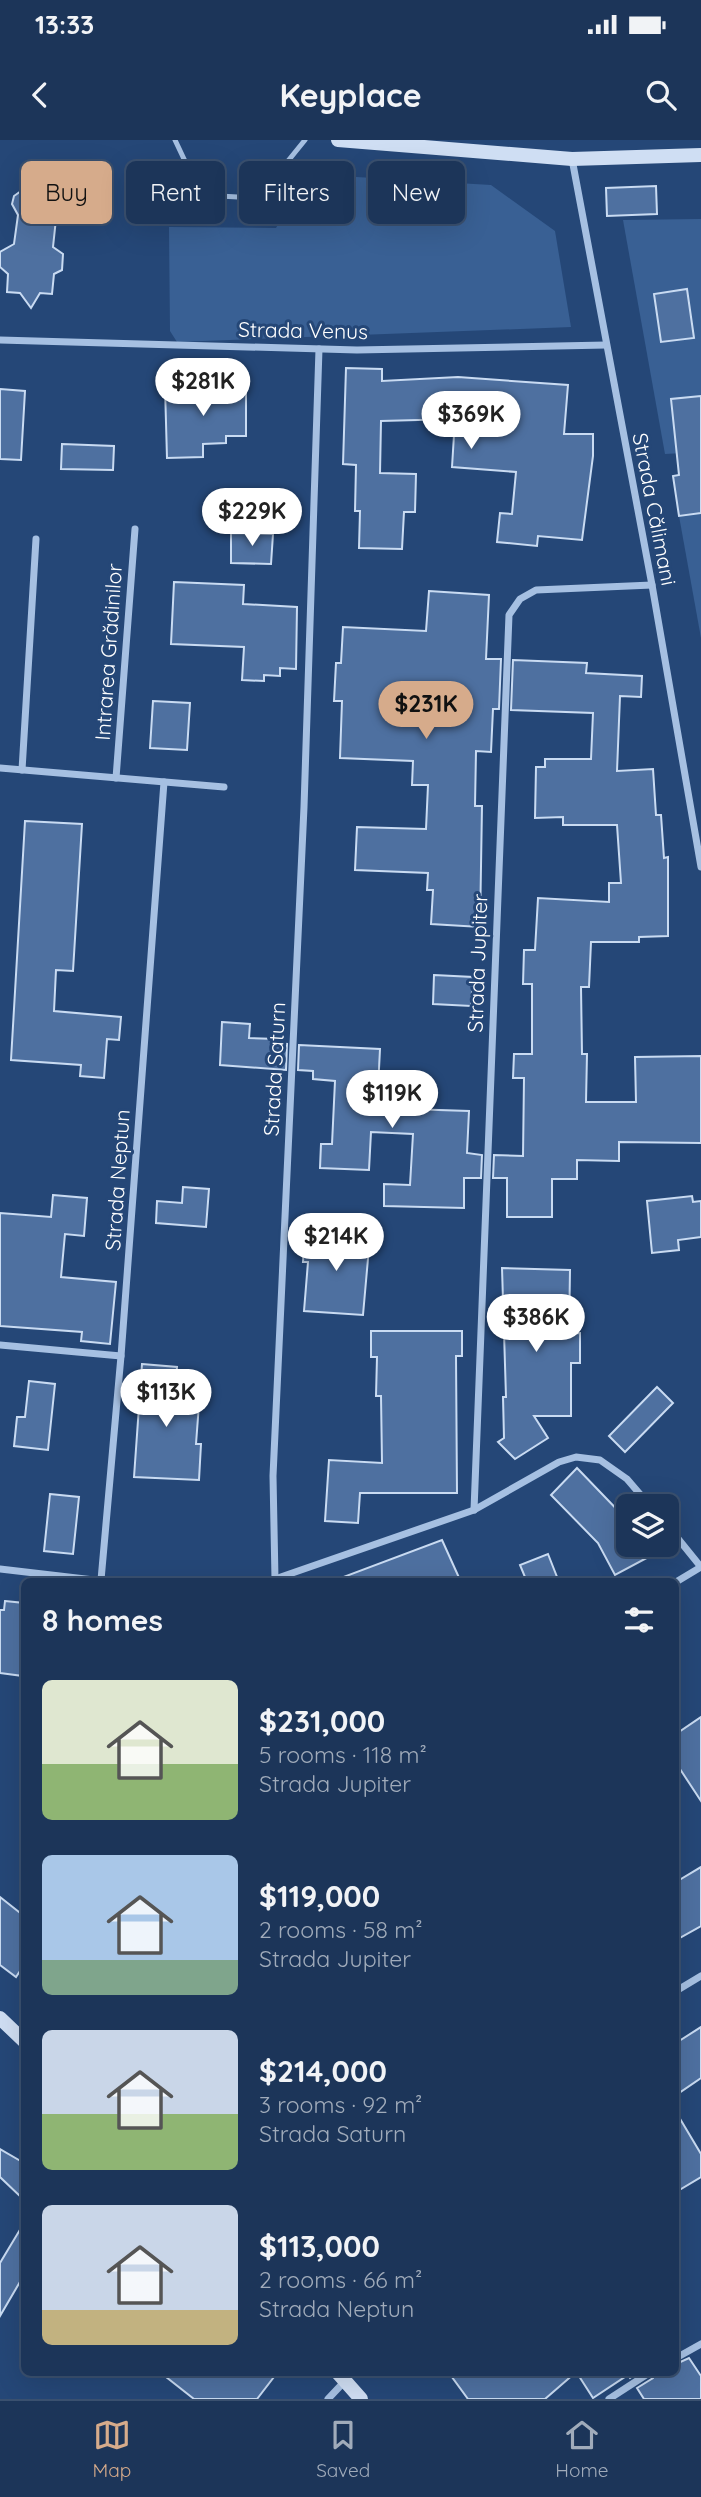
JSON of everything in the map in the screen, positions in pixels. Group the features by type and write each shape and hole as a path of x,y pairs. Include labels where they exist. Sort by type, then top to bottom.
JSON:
{"street":[{"path":"338,140 572,159 701,155"},
{"name":"Strada Călimani","path":"572,159 652,586 701,867"},
{"name":"Strada Venus","path":"0,340 319,349 606,345"},
{"name":"Strada Saturn","path":"273,1578 273,1476 304,807 319,349"},
{"name":"Intrarea Grădinilor","path":"116,778 135,528"},
{"path":"22,770 36,539"},
{"name":"Strada Jupiter","path":"474,1510 509,615 520,599 536,590 652,586"},
{"path":"0,768 224,787"},
{"name":"Strada Neptun","path":"101,1578 121,1356 164,782"},
{"path":"0,1345 121,1356"},
{"path":"474,1510 559,1462 576,1457 600,1460 627,1479 640,1494"},
{"name":"Strada Saturn","path":"281,1578 474,1510"},
{"path":"679,1540 701,1567 679,1580"},
{"path":"0,1569 83,1578"},
{"path":"679,1989 701,1976"},
{"path":"0,2018 21,2038"},
{"path":"679,2356 701,2344"},
{"path":"609,2399 644,2376"},
{"path":"328,2399 342,2377 362,2399"}],"lane":[{"path":"176,140 201,195 258,198 305,140"}],"shaded area":[{"path":"354,177 368,178 368,224 465,224 465,183 491,185 555,231 571,327 177,342 170,331 169,227 276,228 278,224 354,224"},
{"path":"701,219 701,452 665,454 623,220"},
{"path":"701,513 701,638 679,516"}],"building":[{"path":"656,186 657,214 607,216 606,188"},
{"path":"21,191 21,224 55,224 53,247 63,254 62,270 54,274 52,294 40,293 31,308 20,293 7,292 8,274 0,267 0,252 14,244 18,215 12,204 14,196"},
{"path":"687,289 694,338 661,342 654,294"},
{"path":"346,368 382,369 382,381 458,377 568,385 564,434 593,434 593,456 582,540 538,536 537,546 497,542 500,513 512,514 516,472 452,467 455,419 381,421 380,473 416,474 415,512 404,512 402,549 359,548 360,511 355,511 356,465 343,464"},
{"path":"246,386 246,436 226,436 226,443 203,444 203,457 167,458 165,387"},
{"path":"0,389 25,391 21,460 0,459"},
{"path":"701,396 701,513 679,516 673,476 679,475 671,399"},
{"path":"62,444 114,446 113,470 61,469"},
{"path":"231,533 273,534 271,564 231,563"},
{"path":"174,582 244,585 243,604 297,607 296,669 280,668 280,676 264,675 264,681 242,680 244,647 171,644"},
{"path":"429,591 489,595 486,659 501,659 499,709 493,709 491,752 476,751 475,806 482,806 480,927 431,924 433,890 427,890 428,873 355,870 357,827 426,829 428,785 412,785 413,761 340,758 342,701 334,701 336,663 341,663 343,627 426,631"},
{"path":"513,660 587,663 586,673 642,676 641,697 620,696 617,771 653,769 656,815 661,815 664,858 668,857 668,936 639,937 639,942 591,942 589,987 581,987 582,1054 587,1054 586,1102 636,1102 635,1057 701,1056 701,1143 619,1142 619,1161 577,1160 577,1179 552,1179 552,1217 507,1217 507,1178 493,1178 494,1155 523,1156 524,1078 513,1078 514,1054 532,1054 532,984 523,984 524,950 535,950 538,898 609,902 609,883 621,883 617,825 563,825 563,817 535,818 536,767 545,767 545,759 591,759 593,713 511,710"},
{"path":"153,701 190,703 187,750 150,748"},
{"path":"25,821 82,824 73,971 56,970 54,1011 121,1017 119,1040 107,1039 104,1078 80,1076 81,1065 11,1060"},
{"path":"434,975 473,977 471,1006 433,1004"},
{"path":"222,1022 250,1024 249,1038 276,1039 275,1043 287,1044 286,1070 220,1065"},
{"path":"299,1045 380,1049 377,1108 469,1111 467,1153 482,1155 481,1178 464,1178 464,1208 384,1206 384,1184 410,1185 413,1134 371,1132 369,1170 320,1168 321,1144 332,1144 335,1081 313,1079 313,1071 298,1070"},
{"path":"183,1187 209,1189 206,1227 156,1223 157,1201 182,1203"},
{"path":"53,1195 87,1198 84,1236 65,1234 61,1277 116,1282 110,1344 81,1341 82,1332 0,1326 0,1213 51,1217"},
{"path":"692,1196 693,1202 701,1201 701,1237 678,1240 679,1250 652,1253 647,1201"},
{"path":"305,1232 370,1236 363,1315 304,1311 308,1262 303,1262"},
{"path":"502,1268 570,1270 569,1334 580,1333 580,1363 571,1363 571,1416 534,1416 548,1438 515,1459 498,1442 504,1438 503,1397 506,1397"},
{"path":"371,1331 462,1331 462,1356 456,1356 457,1493 360,1493 358,1523 325,1521 329,1460 382,1463 381,1396 376,1396 377,1357 371,1357"},
{"path":"142,1364 177,1367 174,1402 199,1404 196,1444 201,1444 199,1480 134,1477"},
{"path":"29,1381 55,1384 48,1450 14,1446 17,1417 25,1417"},
{"path":"657,1387 673,1403 625,1452 609,1436"},
{"path":"577,1468 616,1509 616,1557 649,1557 615,1575 598,1543 551,1495"},
{"path":"50,1494 79,1497 73,1554 44,1551"},
{"path":"442,1540 459,1578 341,1578"},
{"path":"548,1554 557,1578 525,1578 520,1565"},
{"path":"5,1601 21,1603 21,1676 0,1673 0,1610 4,1610"},
{"path":"701,1717 701,1801 679,1768 679,1732"},
{"path":"701,1867 701,1926 679,1938 679,1880"},
{"path":"0,1897 21,1914 21,1970 16,1977 0,1965"},
{"path":"701,2027 701,2078 679,2093 679,2041"},
{"path":"679,2117 701,2154 701,2177 679,2190"},
{"path":"0,2149 21,2161 21,2197 0,2177"},
{"path":"21,2228 21,2280 0,2316 0,2263"},
{"path":"689,2358 701,2376 701,2399 644,2399 637,2388 654,2376 679,2376 679,2363"},
{"path":"165,2376 275,2376 257,2399 194,2399"},
{"path":"451,2376 572,2376 545,2399 468,2399"},
{"path":"579,2376 626,2376 593,2398"}]}
